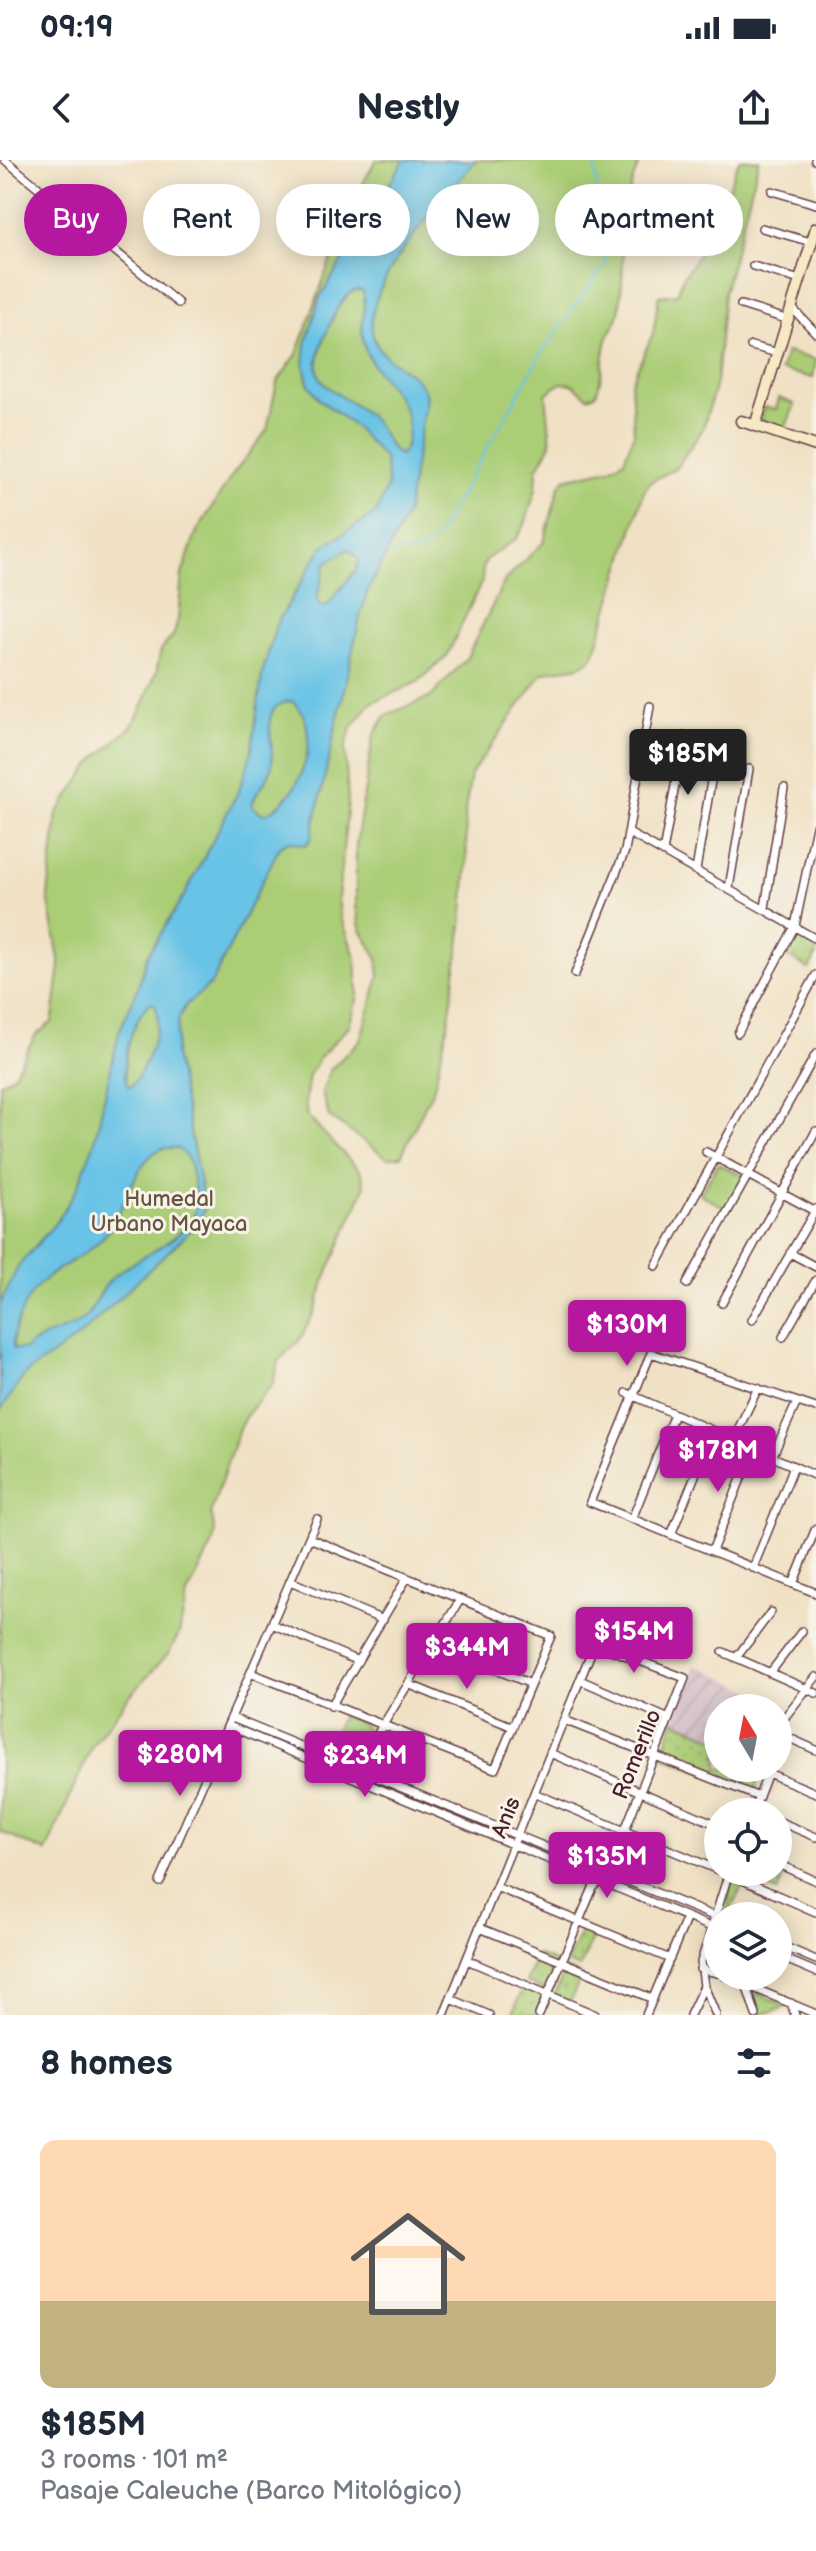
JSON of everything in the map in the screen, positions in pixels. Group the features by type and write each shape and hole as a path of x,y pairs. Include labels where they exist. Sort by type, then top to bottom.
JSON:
{"street":[{"path":"5,160 178,303"},
{"path":"772,191 816,204"},
{"path":"762,228 811,242"},
{"path":"755,426 800,280 812,258 811,242 816,228"},
{"path":"753,266 800,280"},
{"path":"741,305 789,320"},
{"path":"792,308 816,333"},
{"path":"751,346 778,353"},
{"path":"741,421 816,446"},
{"path":"575,974 625,851 650,706"},
{"path":"663,852 684,736"},
{"path":"696,870 716,752"},
{"path":"729,888 749,769"},
{"path":"765,908 784,788"},
{"path":"738,1033 795,926 816,826"},
{"path":"629,833 816,939"},
{"path":"656,1266 816,975"},
{"path":"687,1284 816,1054"},
{"path":"722,1303 816,1131"},
{"path":"706,1152 816,1211 752,1320"},
{"path":"790,1253 816,1267"},
{"path":"783,1337 816,1280"},
{"path":"816,1408 651,1353 630,1395 590,1502 816,1593"},
{"path":"733,1440 758,1388"},
{"path":"630,1395 815,1474"},
{"path":"772,1457 797,1402"},
{"path":"632,1519 674,1414"},
{"path":"671,1535 713,1431"},
{"path":"712,1551 753,1449"},
{"path":"753,1568 794,1466"},
{"path":"160,1882 317,1519"},
{"path":"793,1584 816,1528"},
{"path":"251,1673 495,1769 551,1636 309,1538"},
{"path":"331,1706 407,1578"},
{"path":"290,1581 383,1620"},
{"path":"353,1774 460,1600"},
{"path":"736,1658 771,1612"},
{"path":"272,1624 358,1661"},
{"path":"770,1673 802,1631"},
{"name":"Anis","path":"444,2015 599,1633"},
{"path":"433,1644 531,1684"},
{"name":"Romerillo","path":"539,2015 577,1923 600,1880 608,1873 685,1678 595,1644"},
{"path":"723,1652 816,1693"},
{"path":"792,1707 816,1677"},
{"path":"580,1680 669,1719"},
{"path":"408,1684 513,1727"},
{"path":"564,1720 759,1797 765,1782"},
{"path":"230,1722 704,1924"},
{"path":"792,1739 816,1750"},
{"path":"550,1753 704,1819"},
{"path":"353,1774 517,1834 704,1913"},
{"path":"792,1781 816,1793"},
{"path":"534,1793 704,1864"},
{"path":"792,1827 816,1837"},
{"path":"792,1870 816,1881"},
{"path":"757,1886 816,1912"},
{"path":"496,1887 670,1959"},
{"path":"646,2015 687,1917"},
{"path":"480,1928 653,1999"},
{"path":"792,1949 815,1958"},
{"path":"690,2015 704,1986 700,1969 704,1959"},
{"path":"467,1960 596,2015"},
{"path":"792,1962 816,1972"},
{"path":"700,1969 704,1970"},
{"path":"706,1990 716,2015"},
{"path":"748,1990 756,2015"},
{"path":"758,1990 816,2014"},
{"path":"451,1999 489,2015"},
{"path":"791,2003 795,2015"}],"shaded area":[{"path":"695,1665 757,1694 704,1694 704,1734 674,1720"}],"green space":[{"name":"Humedal Urbano Mayaca","path":"376,160 641,160 632,184 555,184 555,256 623,256 618,316 607,340 596,394 588,397 572,384 561,383 546,394 551,444 537,469 536,489 525,524 516,539 488,558 483,566 482,581 447,656 418,682 371,703 351,729 345,748 348,802 338,898 340,915 356,959 358,996 349,1026 320,1057 309,1075 305,1101 307,1116 361,1172 365,1187 325,1279 316,1309 299,1341 280,1359 272,1385 245,1417 238,1431 211,1512 215,1532 212,1546 187,1595 179,1634 169,1653 126,1700 92,1746 46,1852 0,1832 0,1083 14,1074 35,1036 52,1022 60,965 48,896 57,813 94,760 131,727 141,710 156,673 161,650 174,634 182,574 196,533 231,477 267,430 277,382 297,354 332,256 410,256 410,184 363,184"},
{"path":"739,160 759,160 743,221 743,184 730,184"},
{"path":"697,256 734,256 724,293 716,383 703,429 676,468 650,482 644,491 594,655 583,665 542,674 471,774 465,811 467,864 462,924 449,1019 434,1087 401,1156 388,1158 329,1117 322,1093 330,1070 360,1040 379,977 378,959 360,928 356,906 356,845 373,737 386,715 431,697 466,659 505,580 544,542 559,487 565,479 609,469 624,460 634,433 631,382 653,334 659,296 677,294 683,277"},
{"path":"786,352 816,360 813,378 781,370"},
{"path":"779,398 795,404 784,431 761,420 764,407 776,409"},
{"path":"797,935 816,946 816,956 809,969 785,955"},
{"path":"718,1164 746,1177 727,1209 700,1194"},
{"path":"342,1715 362,1723 366,1731 349,1758 344,1759 326,1751"},
{"path":"674,1720 704,1734 704,1772 662,1756"},
{"path":"728,1782 758,1782 754,1792"},
{"path":"731,1886 742,1886 735,1902 728,1902"},
{"path":"763,1886 780,1886 777,1892"},
{"path":"582,1929 594,1934 580,1968 567,1963"},
{"path":"537,1955 557,1963 546,1991 526,1982"},
{"path":"566,1969 581,1975 570,2003 554,1996"},
{"path":"523,1988 543,1996 535,2015 512,2015"},
{"path":"750,1990 788,2006 760,2015"}],"water":[{"path":"404,160 476,160 456,184 426,184 425,221 410,241 410,184 389,184"},
{"path":"345,256 399,256 377,297 372,320 375,341 380,350 417,380 426,397 407,513 368,590 361,613 311,839 306,845 289,841 280,846 211,984 186,1005 179,1018 175,1055 205,1209 192,1229 77,1338 26,1373 0,1411 0,1304 19,1265 58,1220 77,1188 94,1144 119,1032 137,991 147,956 186,892 239,790 251,755 262,675 276,625 322,547 376,513 388,485 384,458 355,427 319,399 308,383 304,365 306,344 320,297","holes":["357,290 363,291 362,339 369,359 405,411 407,439 405,450 400,455 374,421 330,388 318,372 322,344 331,322 341,303","349,549 359,559 356,570 325,607 319,605 317,598 326,563","292,701 302,713 307,729 308,746 304,764 288,796 263,814 252,806 270,772 270,719 273,710 280,704","152,1002 156,1008 156,1031 147,1059 129,1087 126,1056 134,1029 145,1008","164,1148 177,1148 187,1158 196,1202 194,1215 187,1225 168,1242 112,1278 89,1313 79,1322 25,1349 14,1349 13,1338 26,1302 46,1278 104,1236 119,1213 137,1174 153,1154"]}],"waterway":[{"path":"388,552 418,553 434,541 544,349 606,263 594,160"}]}
